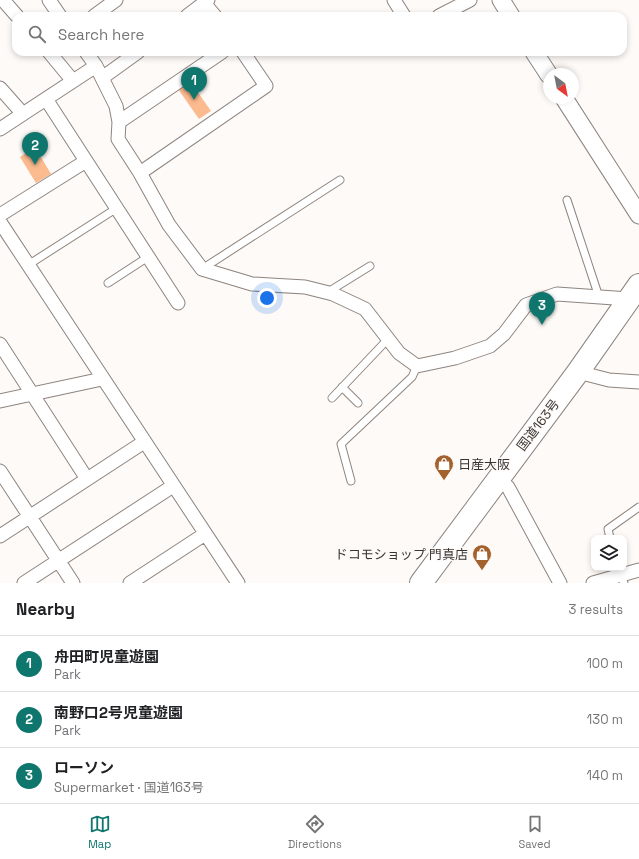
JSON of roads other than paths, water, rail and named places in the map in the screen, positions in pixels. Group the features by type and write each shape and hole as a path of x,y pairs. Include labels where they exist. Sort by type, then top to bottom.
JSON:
{"highway":[{"name":"国道163号","path":"421,583 503,483 585,374 636,297"},
{"name":"国道163号","path":"435,583 503,483"}],"street":[{"path":"3,0 14,12"},
{"path":"49,0 57,12"},
{"path":"100,12 116,0"},
{"path":"394,0 402,12"},
{"path":"501,0 508,12"},
{"path":"192,12 206,2 212,12"},
{"path":"445,12 461,2"},
{"path":"51,56 73,81"},
{"path":"89,56 96,66 116,106 119,122 118,140 140,173 169,225 202,269 252,284 305,287 328,293 365,309 399,353 417,366 455,358 490,346 504,334 526,305 557,294 599,297 636,297"},
{"path":"102,78 132,56"},
{"path":"119,122 216,56"},
{"path":"140,173 266,86 246,56"},
{"path":"537,56 544,68"},
{"path":"0,129 96,66"},
{"path":"0,88 23,114"},
{"path":"46,99 178,303"},
{"path":"568,104 639,215"},
{"path":"0,215 86,161"},
{"path":"0,222 102,379 238,583"},
{"path":"0,344 86,479"},
{"path":"585,374 609,380 639,382"},
{"path":"0,400 102,379"},
{"path":"0,536 144,442"},
{"path":"0,471 73,583"},
{"path":"503,483 559,583"},
{"path":"24,583 173,486"},
{"path":"130,583 205,534"},
{"path":"593,583 639,570"}],"lane":[{"path":"202,269 340,180"},
{"path":"567,200 599,297"},
{"path":"28,265 116,208"},
{"path":"108,283 148,257"},
{"path":"328,293 370,266"},
{"path":"332,398 388,339"},
{"path":"351,482 341,444 412,377 417,366"},
{"path":"342,387 358,403"},
{"path":"609,535 608,529 639,507"}],"place":[{"name":"舟田町児童遊園","path":"194,100"},
{"name":"南野口2号児童遊園","path":"35,165"},
{"name":"ローソン","path":"542,325"},
{"name":"日産大阪","path":"444,481"},
{"name":"ドコモショップ 門真店","path":"482,571"}]}
